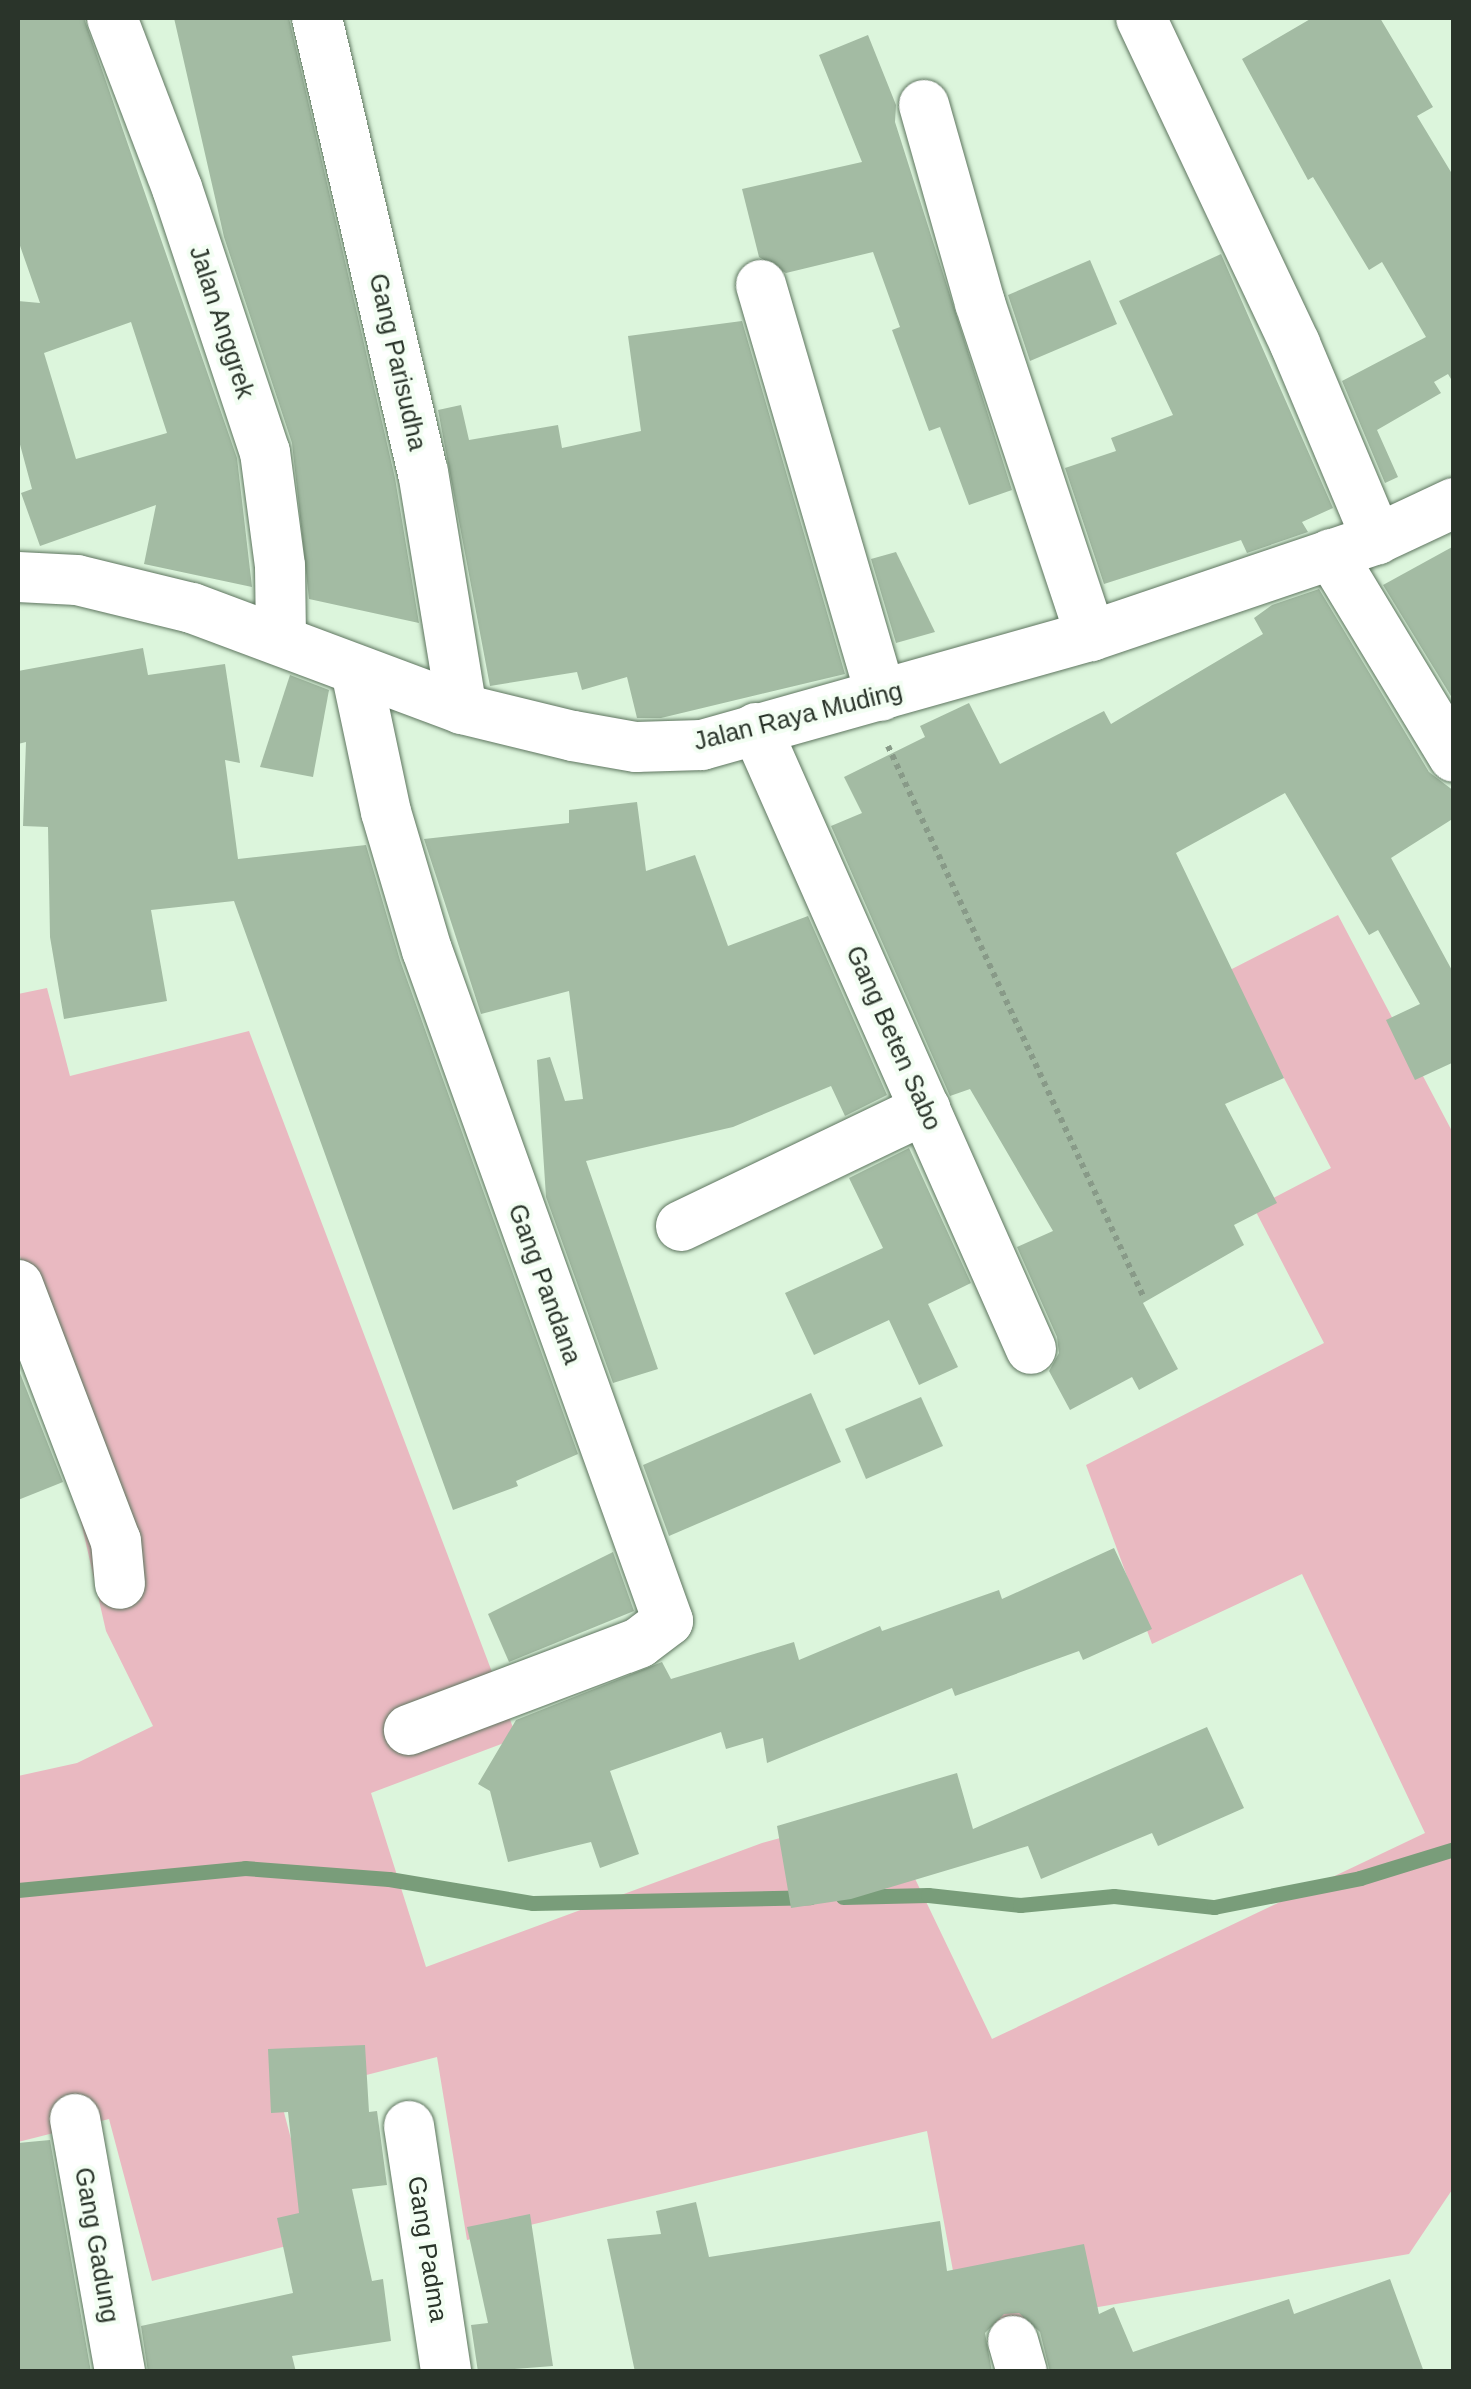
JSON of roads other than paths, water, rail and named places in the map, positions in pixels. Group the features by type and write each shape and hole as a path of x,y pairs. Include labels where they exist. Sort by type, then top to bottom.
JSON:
{"street":[{"name":"Jalan Anggrek","path":"112,18 178,188 265,452 280,566 280,638"},
{"name":"Gang Parisudha","path":"318,18 423,472 462,708"},
{"path":"1142,18 1295,344 1377,538"},
{"path":"924,105 980,303 1091,636"},
{"path":"761,285 874,697"},
{"name":"Jalan Raya Muding","path":"18,578 77,580 192,608 462,708 636,746 702,745 1091,636 1377,538 1453,505"},
{"path":"1331,554 1454,757"},
{"name":"Gang Pandana","path":"356,671 386,812 426,950 668,1621 640,1643 409,1730"},
{"name":"Gang Beten Sabo","path":"756,728 1031,1349"},
{"path":"681,1226 926,1108"},
{"path":"18,1284 116,1542 120,1584"},
{"name":"Gang Gadung","path":"75,2119 120,2372"},
{"name":"Gang Padma","path":"409,2126 446,2372"}],"waterway":[{"path":"843,1897 928,1895 1020,1905 1114,1896 1214,1907 1360,1878 1454,1849"},
{"path":"18,1890 245,1868 389,1879 533,1903 810,1897"}]}
